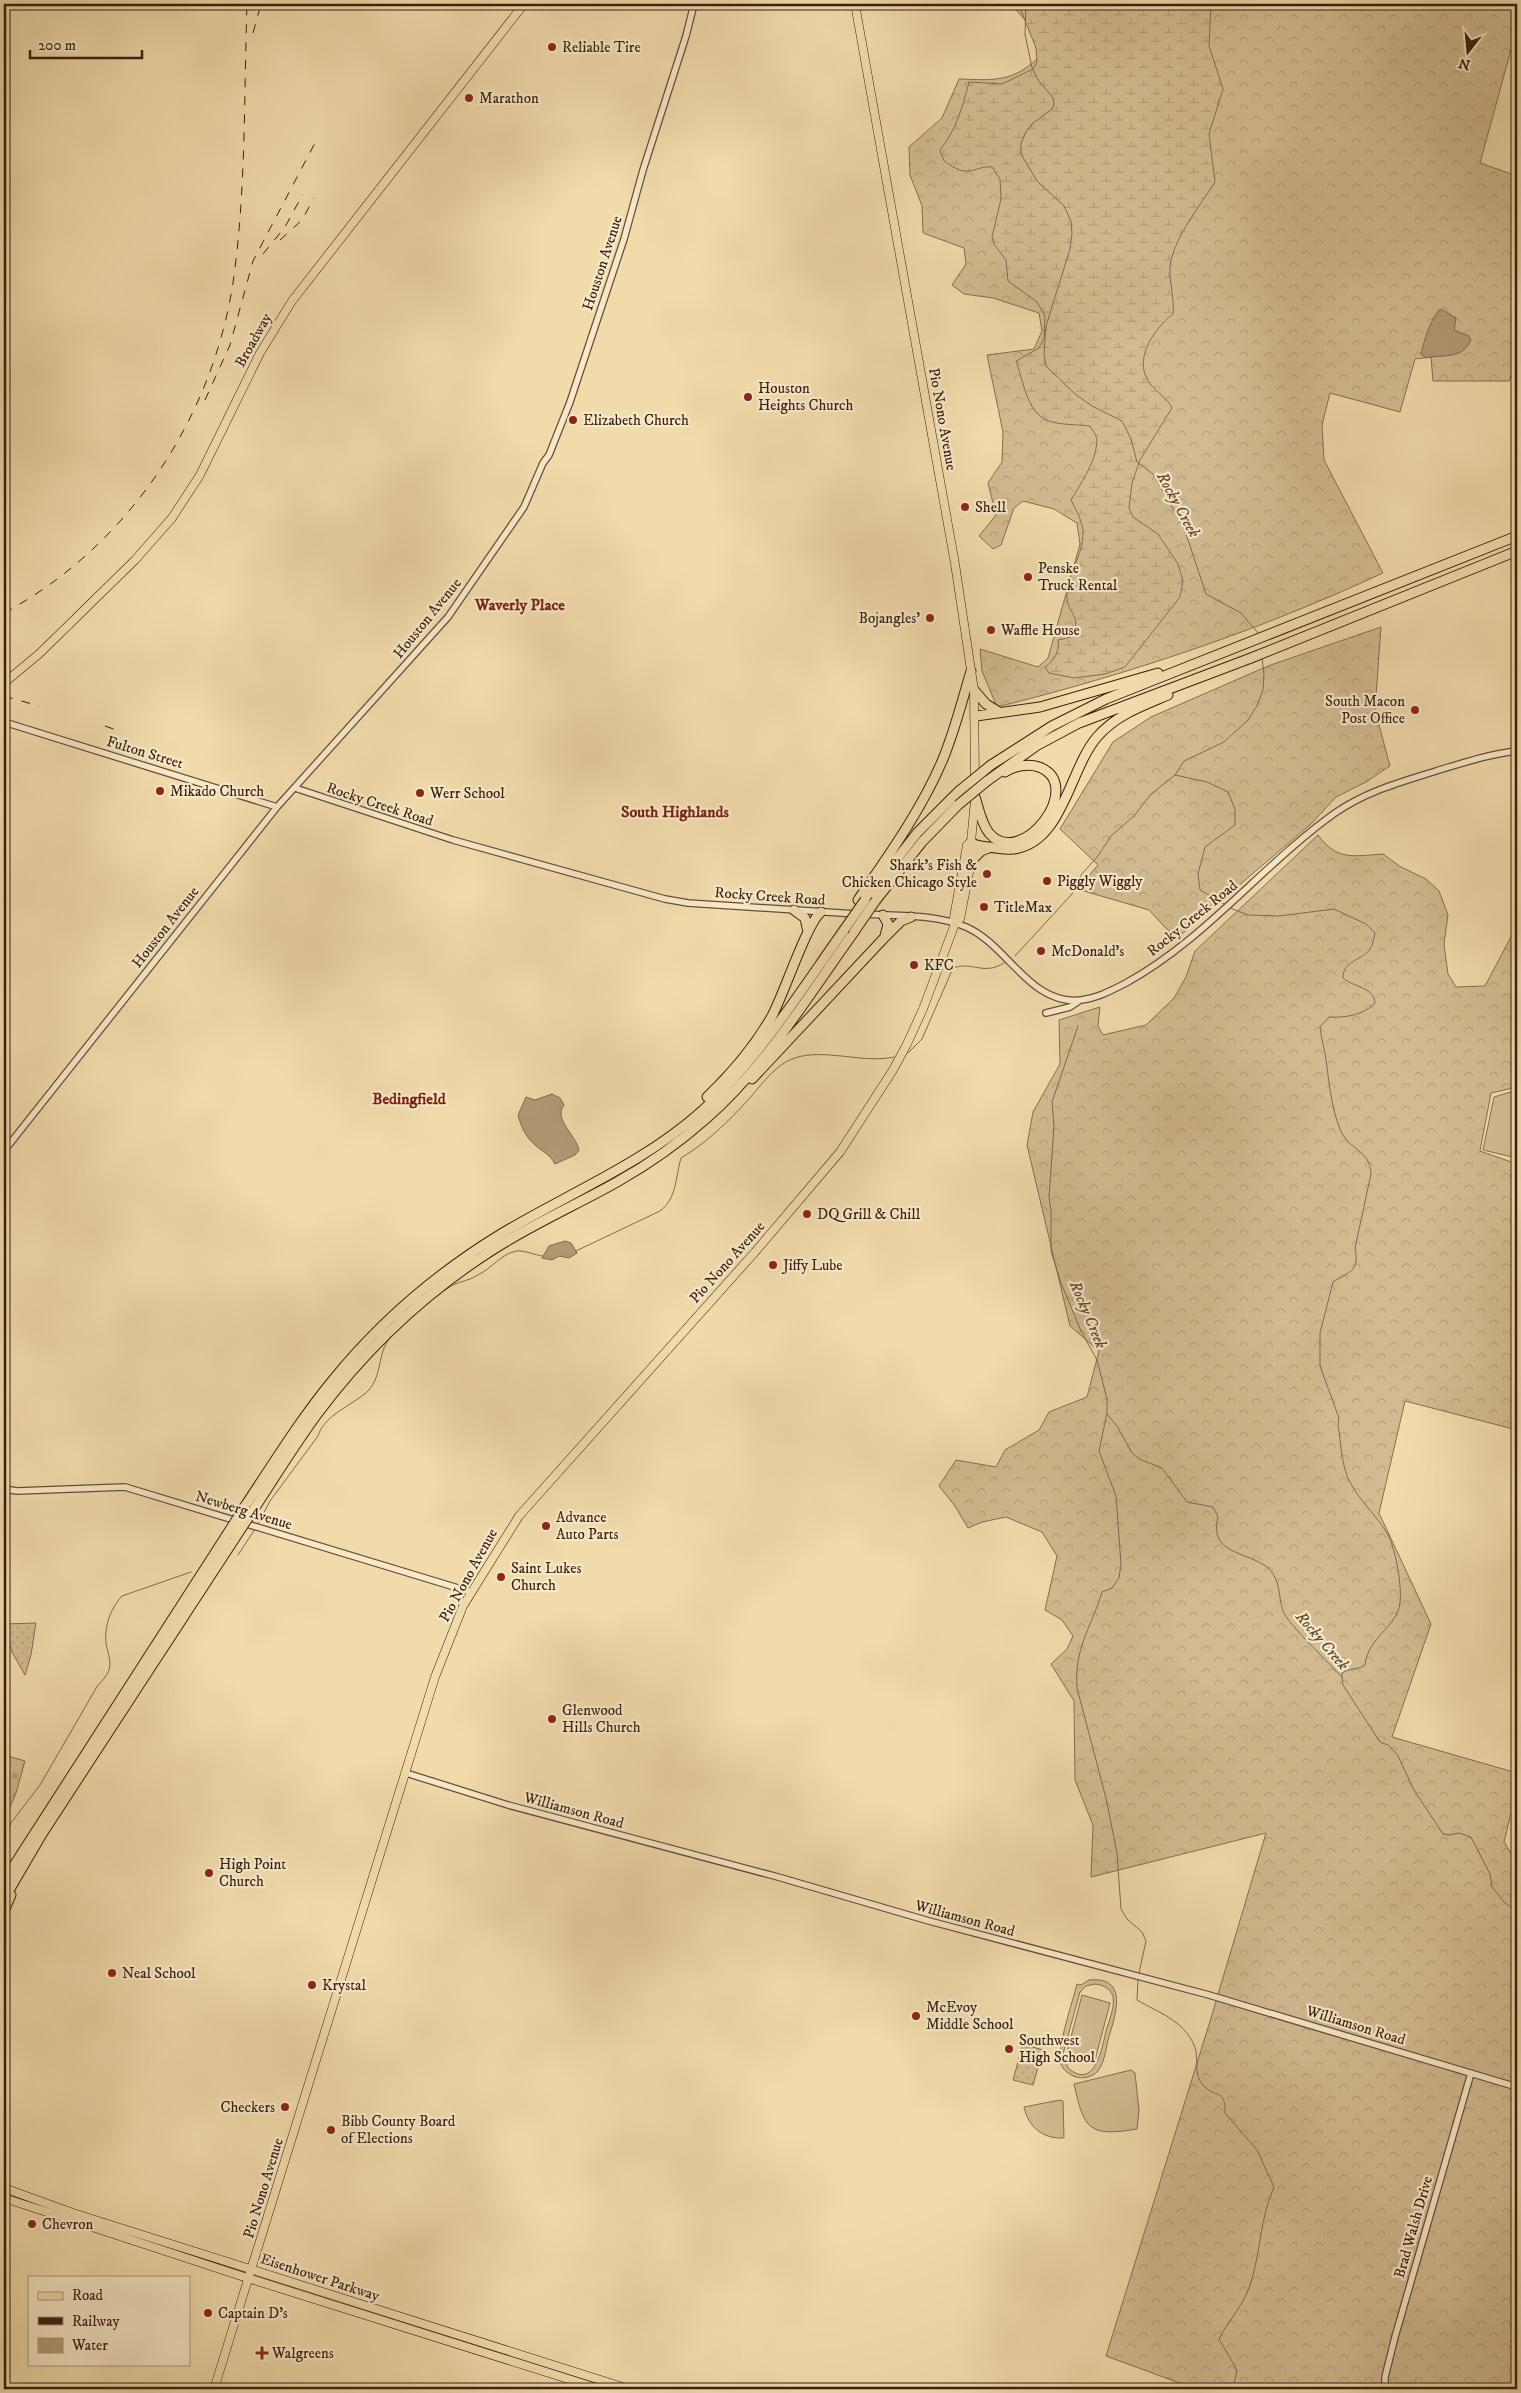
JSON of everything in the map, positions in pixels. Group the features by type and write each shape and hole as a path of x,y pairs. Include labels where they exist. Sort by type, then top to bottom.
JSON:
{"highway":[{"path":"861,900 917,833 959,791 991,765 1030,739 1077,713 1197,663 1517,536"},
{"path":"728,1098 771,1048 876,900 922,842 958,805 1019,756 1065,730 1251,658 1517,551"},
{"path":"976,716 1055,703 1197,663"},
{"path":"971,842 991,847 1018,848 1034,841 1045,832 1056,816 1089,748 1116,720 1135,709 1202,680 1217,670"},
{"path":"4,1899 28,1857 235,1538 290,1438 332,1380 368,1340 418,1294 454,1265 502,1234 624,1168 669,1137 702,1110 737,1075 774,1028 824,958 886,859 937,772 955,726 971,671"},
{"path":"974,690 990,708 1002,712"},
{"path":"975,797 984,826 992,836 1001,841 1013,841 1025,837 1046,820 1054,802 1055,790 1051,777 1042,769 1033,766 1016,767 987,780"},
{"path":"972,860 981,851 991,847"},
{"path":"794,910 805,918 808,932"},
{"path":"669,1137 726,1077 758,1038 780,999 808,932 814,920 821,912"},
{"path":"884,916 888,924 885,937"},
{"path":"4,1881 226,1536 250,1508 330,1397 378,1342 458,1273 495,1249 618,1182 660,1155 765,1066 899,922 911,917"},
{"path":"4,1911 28,1857"}],"main road":[{"name":"Broadway","path":"4,683 38,654 123,572 172,518 200,475 260,353 292,301 524,4"},
{"name":"Pio Nono Avenue","path":"215,2389 440,1660 471,1592 498,1546 531,1502 755,1252 840,1152 893,1070 907,1044 923,1009 956,922 960,919 974,847 971,842 975,797 976,716 974,690 955,564 855,4"},
{"name":"Pio Nono Avenue","path":"956,922 954,917 967,845 971,842"},
{"name":"Eisenhower Parkway","path":"4,2188 73,2213 628,2389"},
{"name":"Eisenhower Parkway","path":"4,2198 600,2389"}],"street":[{"name":"Houston Avenue","path":"4,1151 278,807 448,617 524,507 543,463 549,455 570,402 624,239 694,4"},
{"name":"Fulton Street","path":"4,722 278,807"},
{"name":"Rocky Creek Road","path":"295,788 453,840 688,903 911,917 956,922 975,931 994,944 1038,989 1052,996 1079,1001 1102,995 1143,973 1181,946 1326,820 1366,795 1392,784 1467,762 1517,751"},
{"path":"1046,1013 1070,1007 1079,1001"},
{"name":"Newberg Avenue","path":"4,1489 18,1491 125,1488 471,1592"},
{"name":"Williamson Road","path":"406,1773 508,1806 1143,1977 1517,2087"},
{"name":"Brad Walsh Drive","path":"1385,2389 1385,2377 1395,2337 1470,2073"}],"green space":[{"path":"1011,4 1517,4 1517,28 1480,163 1517,176 1517,358 1509,381 1433,381 1431,357 1415,359 1400,412 1330,393 1322,425 1324,460 1383,573 1289,614 1193,649 1096,680 997,707 982,671 980,649 1038,667 1048,658 1080,544 1077,523 1054,509 1023,501 1014,508 1001,545 993,549 979,536 996,515 988,483 1002,462 1003,432 987,355 1034,349 1042,331 1039,313 993,298 964,294 952,285 966,264 964,248 923,233 922,206 910,175 909,147 942,118 959,79 982,80 1010,76 1019,72 1038,58 1034,30"},
{"path":"1016,4 1211,4 1209,46 1223,89 1209,134 1215,182 1184,229 1174,250 1170,266 1173,314 1152,337 1144,356 1145,376 1172,408 1140,460 1132,483 1129,508 1133,517 1158,534 1178,564 1183,581 1180,597 1125,667 1105,674 1074,678 1049,673 1045,667 1056,655 1058,640 1072,637 1075,630 1076,624 1067,597 1070,579 1080,552 1083,534 1081,522 1071,500 1094,457 1097,439 1090,426 1050,422 1040,416 1031,405 1016,361 1039,348 1044,338 1045,316 1037,302 1008,281 1006,260 994,244 992,237 1001,199 1000,179 992,167 970,171 958,169 944,161 940,150 955,126 969,82 1002,84 1033,69 1037,62 1036,48 1020,8"},
{"path":"1381,627 1375,710 1390,766 1366,782 1336,797 1311,824 1176,939 1149,910 1077,889 1098,865 1060,829 1113,742 1151,717 1268,666"},
{"path":"1318,835 1332,849 1339,853 1354,856 1383,854 1401,867 1426,879 1439,891 1448,915 1444,944 1448,974 1456,987 1485,986 1514,931 1517,932 1517,1087 1491,1093 1480,1151 1517,1164 1517,1430 1405,1401 1379,1513 1431,1624 1392,1737 1517,1773 1517,1788 1504,1842 1517,1863 1517,2389 1196,2389 1106,2356 1211,2018 1266,1833 1091,1877 1093,1825 1075,1780 1074,1701 1051,1664 1067,1649 1073,1636 1062,1620 1045,1610 1057,1556 1042,1532 1006,1517 982,1522 968,1528 955,1506 939,1486 956,1460 996,1467 1005,1450 1039,1430 1049,1412 1087,1397 1099,1351 1070,1326 1027,1145 1033,1112 1060,1064 1059,1020 1100,1007 1098,1026 1103,1035 1146,1025 1174,998 1186,977 1195,951"},
{"path":"1514,1091 1517,1092 1517,1158 1483,1150 1494,1097"},
{"path":"36,1623 31,1655 25,1675 12,1652 4,1624"},
{"path":"4,1755 25,1761 16,1793 6,1817 4,1816"},
{"path":"1089,1980 1102,1980 1110,1984 1115,1991 1116,2009 1101,2065 1095,2074 1079,2078 1064,2069 1060,2062 1060,2055 1063,2035 1077,1984 1081,1985","holes":["1098,1984 1106,1987 1112,1993 1112,2009 1096,2064 1091,2071 1085,2074 1077,2074 1068,2068 1063,2054 1080,1992 1086,1986"]},
{"path":"1082,1995 1110,2003 1094,2064 1066,2056"},
{"path":"1023,2044 1043,2050 1033,2085 1013,2080"},
{"path":"1131,2070 1135,2073 1139,2110 1137,2129 1108,2132 1091,2127 1081,2112 1074,2084"},
{"path":"1063,2101 1064,2138 1056,2138 1043,2134 1033,2126 1024,2107"}],"water":[{"path":"1439,310 1443,310 1456,318 1454,330 1469,336 1471,340 1463,351 1458,353 1426,358 1421,354 1424,342 1430,325"},
{"path":"552,1094 560,1098 564,1105 561,1110 561,1116 579,1150 575,1155 555,1164 551,1158 528,1138 518,1115 526,1097 535,1100"},
{"path":"565,1241 571,1243 577,1253 569,1258 559,1256 552,1260 542,1258 549,1246"}],"waterway":[{"name":"Rocky Creek","path":"1026,4 1025,34 1032,68 1039,81 1053,98 1054,104 1052,109 1033,123 1026,132 1021,143 1021,154 1037,181 1064,206 1071,221 1072,233 1070,249 1046,326 1044,354 1046,366 1075,394 1092,406 1122,421 1131,439 1137,462 1153,474 1184,528 1206,594 1241,613 1259,634"},
{"name":"Rocky Creek","path":"1015,956 1072,894 1081,875 1098,856 1111,836 1134,816 1151,794 1175,775 1184,761 1224,742 1248,720 1257,706 1263,690 1262,658"},
{"path":"1175,775 1207,782 1228,792 1235,809 1235,825 1205,847 1198,874 1200,890 1226,905"},
{"path":"1230,908 1248,915 1279,916 1334,909 1366,924 1375,933 1370,949 1367,953 1349,964 1343,978 1367,990 1374,998 1375,1003 1354,1015 1329,1017 1320,1027 1332,1101 1340,1129 1348,1141 1367,1159 1371,1174 1355,1248 1356,1262 1352,1271 1333,1282 1320,1333 1320,1366 1339,1418 1338,1425 1343,1459 1348,1478 1356,1493 1388,1535 1394,1550 1398,1568 1400,1603 1394,1619 1371,1647 1365,1665 1345,1671 1342,1673 1342,1677"},
{"path":"908,1053 922,1039 953,968 960,966 990,968 1004,963"},
{"path":"1078,1026 1052,1102 1054,1126 1049,1197 1051,1251 1061,1283 1081,1331 1097,1360 1107,1399 1107,1413 1099,1451 1116,1496 1121,1564 1119,1578 1112,1588 1102,1592 1084,1638 1078,1661 1077,1688 1106,1798 1117,1853 1121,1909 1127,1919 1142,1932 1146,1941 1139,1973"},
{"path":"576,1251 660,1211 666,1206 675,1188 681,1158 716,1132 740,1109 768,1076 781,1065 806,1055 831,1055 870,1059 894,1057"},
{"path":"258,1524 270,1501 318,1436 326,1422 362,1396 372,1386 387,1342 408,1320 446,1289 475,1277 510,1253 519,1251 542,1256"},
{"name":"Rocky Creek","path":"1107,1414 1117,1426 1132,1453 1139,1459 1162,1468 1187,1502 1213,1507 1218,1517 1216,1529 1219,1539 1224,1545 1260,1562 1268,1568 1277,1583 1281,1605 1286,1617 1342,1677 1343,1685 1380,1742 1388,1745 1397,1754 1414,1790 1443,1834 1459,1833 1471,1837 1490,1874 1492,1887 1504,1902 1517,1911"},
{"path":"238,1555 255,1529"},
{"path":"4,1842 11,1823 40,1785 98,1685 108,1672 110,1663 106,1643 106,1630 109,1618 118,1601 122,1596 191,1572"},
{"path":"1138,1980 1137,2000 1170,2018 1184,2029 1189,2036 1196,2050 1197,2071 1200,2081 1208,2090 1222,2097 1225,2113 1257,2150 1274,2187 1266,2210 1248,2290 1219,2339 1237,2370 1233,2389"}],"railway":[{"path":"4,613 50,585 91,551 128,512 161,469 188,422 210,373 225,321 239,235 243,169 247,4"},
{"path":"253,33 261,4"},
{"path":"205,400 230,345 253,261 316,141"},
{"path":"263,254 285,227 303,194"},
{"path":"280,240 302,220 314,198"},
{"path":"4,696 39,706"},
{"path":"105,726 122,732"}],"place":[{"name":"Reliable Tire","path":"552,47"},
{"name":"Marathon","path":"469,98"},
{"name":"Houston Heights Church","path":"748,397"},
{"name":"Elizabeth Church","path":"573,420"},
{"name":"Shell","path":"965,507"},
{"name":"Penske Truck Rental","path":"1028,577"},
{"name":"Bojangles'","path":"930,618"},
{"name":"Waffle House","path":"991,630"},
{"name":"South Macon Post Office","path":"1415,710"},
{"name":"Mikado Church","path":"160,791"},
{"name":"Werr School","path":"420,793"},
{"name":"Shark's Fish & Chicken Chicago Style","path":"987,874"},
{"name":"Piggly Wiggly","path":"1047,881"},
{"name":"TitleMax","path":"984,907"},
{"name":"McDonald's","path":"1041,951"},
{"name":"KFC","path":"914,965"},
{"name":"DQ Grill & Chill","path":"807,1214"},
{"name":"Jiffy Lube","path":"773,1265"},
{"name":"Advance Auto Parts","path":"546,1526"},
{"name":"Saint Lukes Church","path":"501,1577"},
{"name":"Glenwood Hills Church","path":"552,1719"},
{"name":"High Point Church","path":"209,1873"},
{"name":"Neal School","path":"112,1973"},
{"name":"Krystal","path":"312,1985"},
{"name":"McEvoy Middle School","path":"916,2016"},
{"name":"Southwest High School","path":"1009,2049"},
{"name":"Checkers","path":"285,2107"},
{"name":"Bibb County Board of Elections","path":"331,2130"},
{"name":"Chevron","path":"32,2224"},
{"name":"Captain D's","path":"208,2313"},
{"name":"Walgreens","path":"262,2353"}],"district":[{"name":"Waverly Place","path":"520,604"},
{"name":"South Highlands","path":"675,811"},
{"name":"Bedingfield","path":"409,1098"}]}
